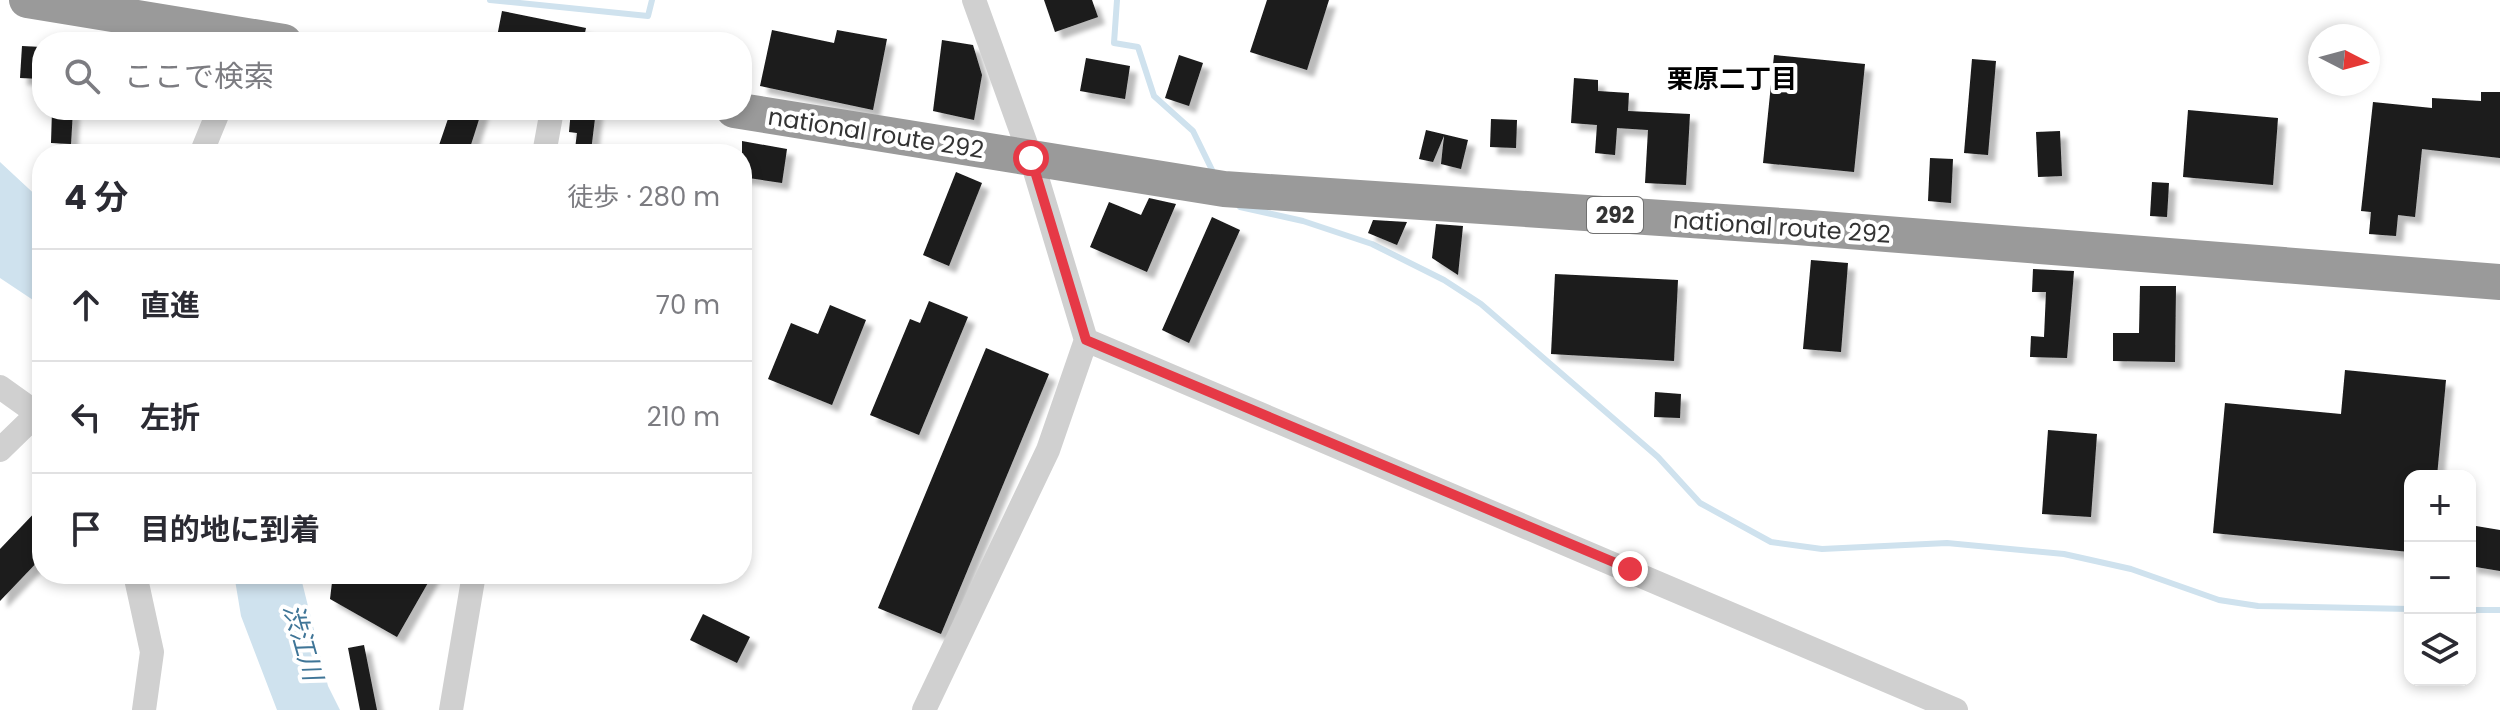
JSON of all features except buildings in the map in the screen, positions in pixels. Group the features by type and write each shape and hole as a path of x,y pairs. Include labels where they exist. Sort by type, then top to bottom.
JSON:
{"highway":[{"path":"27,0 208,32"},
{"name":"national route 292","path":"752,113 1224,189 1797,227 2500,282"}],"street":[{"path":"924,710 1048,450 1086,340 1031,158 974,0"},
{"path":"205,144 215,120"},
{"path":"546,144 550,120"},
{"path":"1086,340 1956,710"},
{"path":"0,387 32,409"},
{"path":"0,450 32,422"},
{"path":"137,584 152,652 144,710"},
{"path":"451,710 472,584"}],"water":[{"path":"0,162 32,192 32,299 0,278"},
{"name":"渋江川","path":"236,584 302,584 328,686 340,710 277,710 241,616"}],"waterway":[{"path":"490,0 648,16 652,0"},
{"path":"1117,0 1114,43 1138,47 1154,96 1193,131 1214,174"},
{"path":"1240,207 1303,221 1372,244 1444,280 1481,304 1658,457 1700,503 1771,542 1822,549 1947,543 2064,554 2131,569 2219,600 2258,606 2404,609"},
{"path":"2476,610 2500,610"}],"district":[{"name":"栗原二丁目","path":"1732,79"}],"route":[{"path":"1031,158 1086,340 1630,569"}]}
